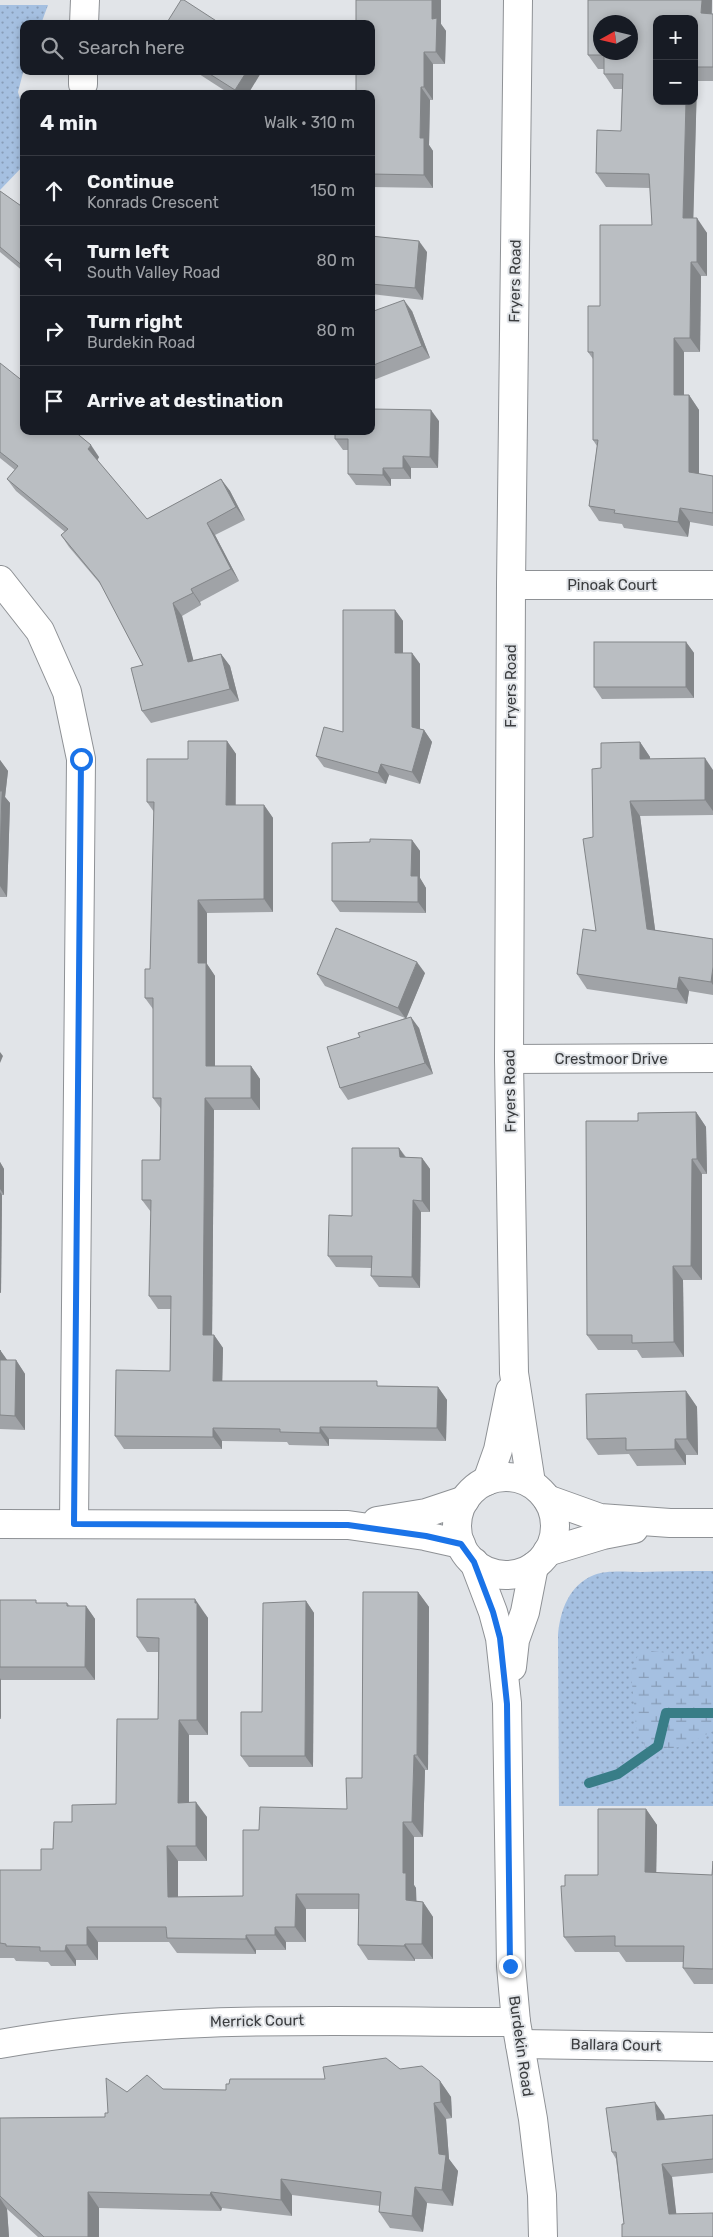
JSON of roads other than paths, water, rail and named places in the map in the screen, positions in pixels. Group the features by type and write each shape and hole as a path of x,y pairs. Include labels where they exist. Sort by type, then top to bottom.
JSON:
{"street":[{"path":"84,20 85,0"},
{"name":"Fryers Road","path":"518,0 511,585 509,1059 514,1372 539,1491"},
{"path":"0,580 40,631 67,692 81,759 74,1524"},
{"name":"Pinoak Court","path":"511,585 713,584"},
{"name":"Crestmoor Drive","path":"509,1059 713,1058"},
{"name":"Fryers Road","path":"487,1481 498,1450 514,1372"},
{"path":"467,1553 458,1529 459,1514 465,1500 474,1488 487,1481 502,1477 517,1478 539,1491 600,1518 670,1524 713,1523"},
{"path":"539,1491 553,1512 555,1526 553,1540 540,1559"},
{"path":"348,1525 426,1513 465,1500"},
{"path":"0,1524 348,1525 426,1536 467,1553 488,1571 503,1574 519,1573 540,1559 602,1535 670,1524"},
{"name":"Burdekin Road","path":"467,1553 493,1612 500,1638 507,1704 510,1966 542,2195 543,2237"},
{"name":"Burdekin Road","path":"507,1704 516,1640 540,1559"},
{"name":"Merrick Court","path":"0,2044 105,2029 204,2021 324,2019 518,2033"},
{"name":"Ballara Court","path":"518,2033 713,2047"}],"waterway":[{"path":"589,1783 618,1774 658,1746 666,1713 713,1713"}]}
